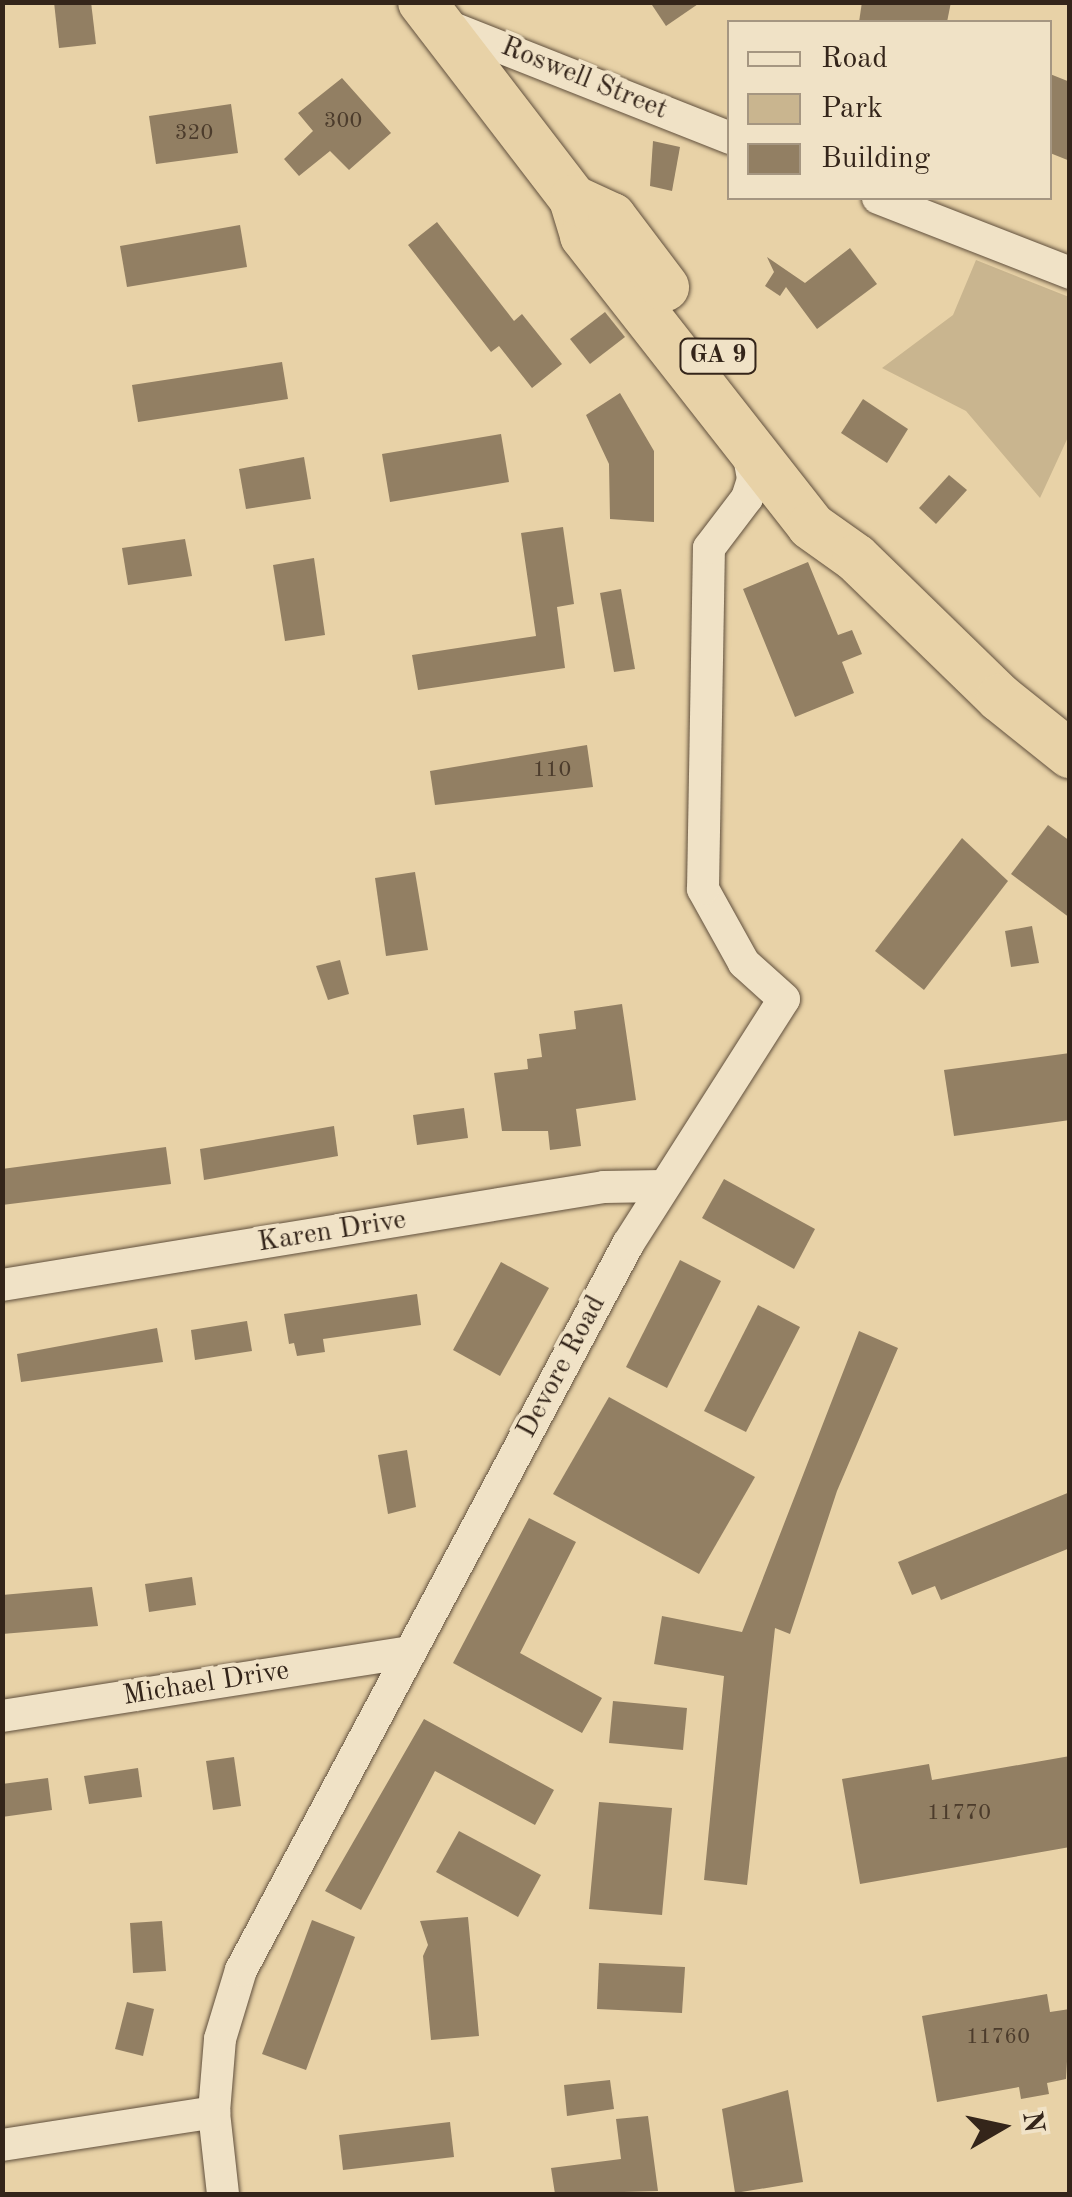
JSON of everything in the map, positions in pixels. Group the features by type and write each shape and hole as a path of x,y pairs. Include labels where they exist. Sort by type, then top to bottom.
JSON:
{"highway":[{"name":"GA 9","path":"429,12 573,199 584,236 810,526 856,558 1000,698 1070,754"},
{"name":"GA 9","path":"573,199 612,217 854,526 856,558"}],"street":[{"name":"Roswell Street","path":"429,12 727,137"},
{"path":"883,200 1070,274"},
{"path":"709,548 747,498 753,479 747,446"},
{"path":"709,548 754,514 780,512 810,526"},
{"name":"Devore Road","path":"223,2194 214,2112 220,2040 241,1970 662,1186 784,999 744,963 702,890 709,548"},
{"name":"Karen Drive","path":"2,1285 604,1187 662,1186"},
{"name":"Michael Drive","path":"2,1716 410,1652"},
{"path":"2,2146 214,2112"}],"green space":[{"path":"976,260 1069,297 1069,435 1040,498 966,411 882,368 953,315"}],"building":[{"path":"54,2 91,2 96,44 59,48"},
{"path":"650,2 701,2 666,26"},
{"path":"862,2 951,2 947,20 859,20"},
{"path":"1052,75 1070,82 1070,161 1052,154"},
{"path":"342,78 391,133 349,170 330,151 299,176 284,159 313,131 298,113"},
{"path":"231,104 238,153 156,164 149,116"},
{"path":"653,141 680,147 672,191 650,186"},
{"path":"437,222 514,321 522,314 562,364 532,388 499,346 491,352 408,245"},
{"path":"240,225 247,267 127,287 120,246"},
{"path":"850,248 877,284 817,329 786,287 780,296 765,286 774,272 767,257 805,283"},
{"path":"605,312 625,337 590,364 570,339"},
{"path":"282,362 288,399 138,422 132,385"},
{"path":"620,393 654,451 654,522 610,519 609,464 586,415"},
{"path":"863,399 908,429 887,463 841,433"},
{"path":"501,434 509,482 390,502 382,454"},
{"path":"304,457 311,499 246,509 239,469"},
{"path":"949,475 967,490 936,524 919,508"},
{"path":"563,527 574,604 557,607 565,668 418,690 412,655 536,636 521,533"},
{"path":"185,539 192,576 128,585 122,548"},
{"path":"314,558 325,635 285,641 273,565"},
{"path":"808,562 838,635 852,630 862,654 842,662 854,693 795,717 743,589"},
{"path":"621,589 635,669 614,672 600,593"},
{"path":"587,745 593,787 435,805 430,771"},
{"path":"1048,825 1070,841 1070,918 1011,874"},
{"path":"962,838 1008,881 924,990 875,951"},
{"path":"415,872 428,950 386,956 375,878"},
{"path":"1032,926 1039,963 1011,967 1005,931"},
{"path":"340,960 349,994 328,1000 316,966"},
{"path":"622,1004 636,1100 576,1109 581,1146 550,1150 548,1131 502,1131 494,1073 528,1069 527,1059 542,1057 539,1034 576,1029 574,1011"},
{"path":"1070,1053 1070,1120 954,1136 944,1070"},
{"path":"464,1108 468,1138 417,1145 413,1115"},
{"path":"334,1126 338,1156 204,1180 200,1149"},
{"path":"166,1147 171,1184 2,1205 2,1169"},
{"path":"724,1179 815,1229 794,1269 702,1218"},
{"path":"680,1260 721,1281 667,1388 626,1367"},
{"path":"501,1262 549,1288 500,1376 453,1350"},
{"path":"417,1294 421,1325 323,1339 325,1352 297,1356 294,1343 289,1344 284,1314"},
{"path":"758,1305 800,1327 746,1432 704,1411"},
{"path":"247,1321 252,1351 195,1360 191,1330"},
{"path":"157,1328 163,1362 21,1382 17,1354"},
{"path":"859,1331 898,1348 837,1491 790,1634 775,1628 747,1885 704,1880 724,1676 654,1664 662,1616 742,1632"},
{"path":"609,1397 755,1477 699,1574 553,1494"},
{"path":"407,1450 416,1507 388,1514 378,1455"},
{"path":"1070,1492 1070,1548 941,1600 935,1586 912,1595 898,1562"},
{"path":"529,1518 576,1542 520,1653 602,1698 582,1733 453,1663"},
{"path":"192,1577 196,1605 149,1612 145,1584"},
{"path":"92,1587 98,1626 2,1634 2,1595"},
{"path":"613,1701 687,1708 683,1750 609,1743"},
{"path":"424,1719 554,1790 535,1825 435,1771 361,1910 325,1891"},
{"path":"1070,1756 1070,1847 860,1884 842,1779 929,1764 932,1780"},
{"path":"234,1757 241,1806 213,1810 206,1761"},
{"path":"138,1768 142,1797 89,1804 84,1776"},
{"path":"48,1778 52,1810 2,1817 2,1784"},
{"path":"599,1802 672,1808 662,1915 589,1909"},
{"path":"459,1831 541,1875 518,1917 436,1872"},
{"path":"468,1917 479,2036 431,2040 423,1956 428,1945 420,1921"},
{"path":"312,1920 355,1937 306,2070 262,2054"},
{"path":"162,1921 166,1971 133,1973 130,1923"},
{"path":"599,1963 685,1967 682,2013 597,2009"},
{"path":"1047,1994 1050,2012 1070,2009 1066,2079 1047,2083 1049,2094 1021,2099 1019,2087 937,2102 922,2016"},
{"path":"127,2002 154,2009 143,2056 115,2049"},
{"path":"610,2080 614,2109 567,2116 564,2085"},
{"path":"788,2090 803,2182 735,2193 722,2109"},
{"path":"648,2116 658,2191 555,2194 551,2168 621,2159 616,2119"},
{"path":"450,2122 454,2157 343,2170 339,2135"}]}
